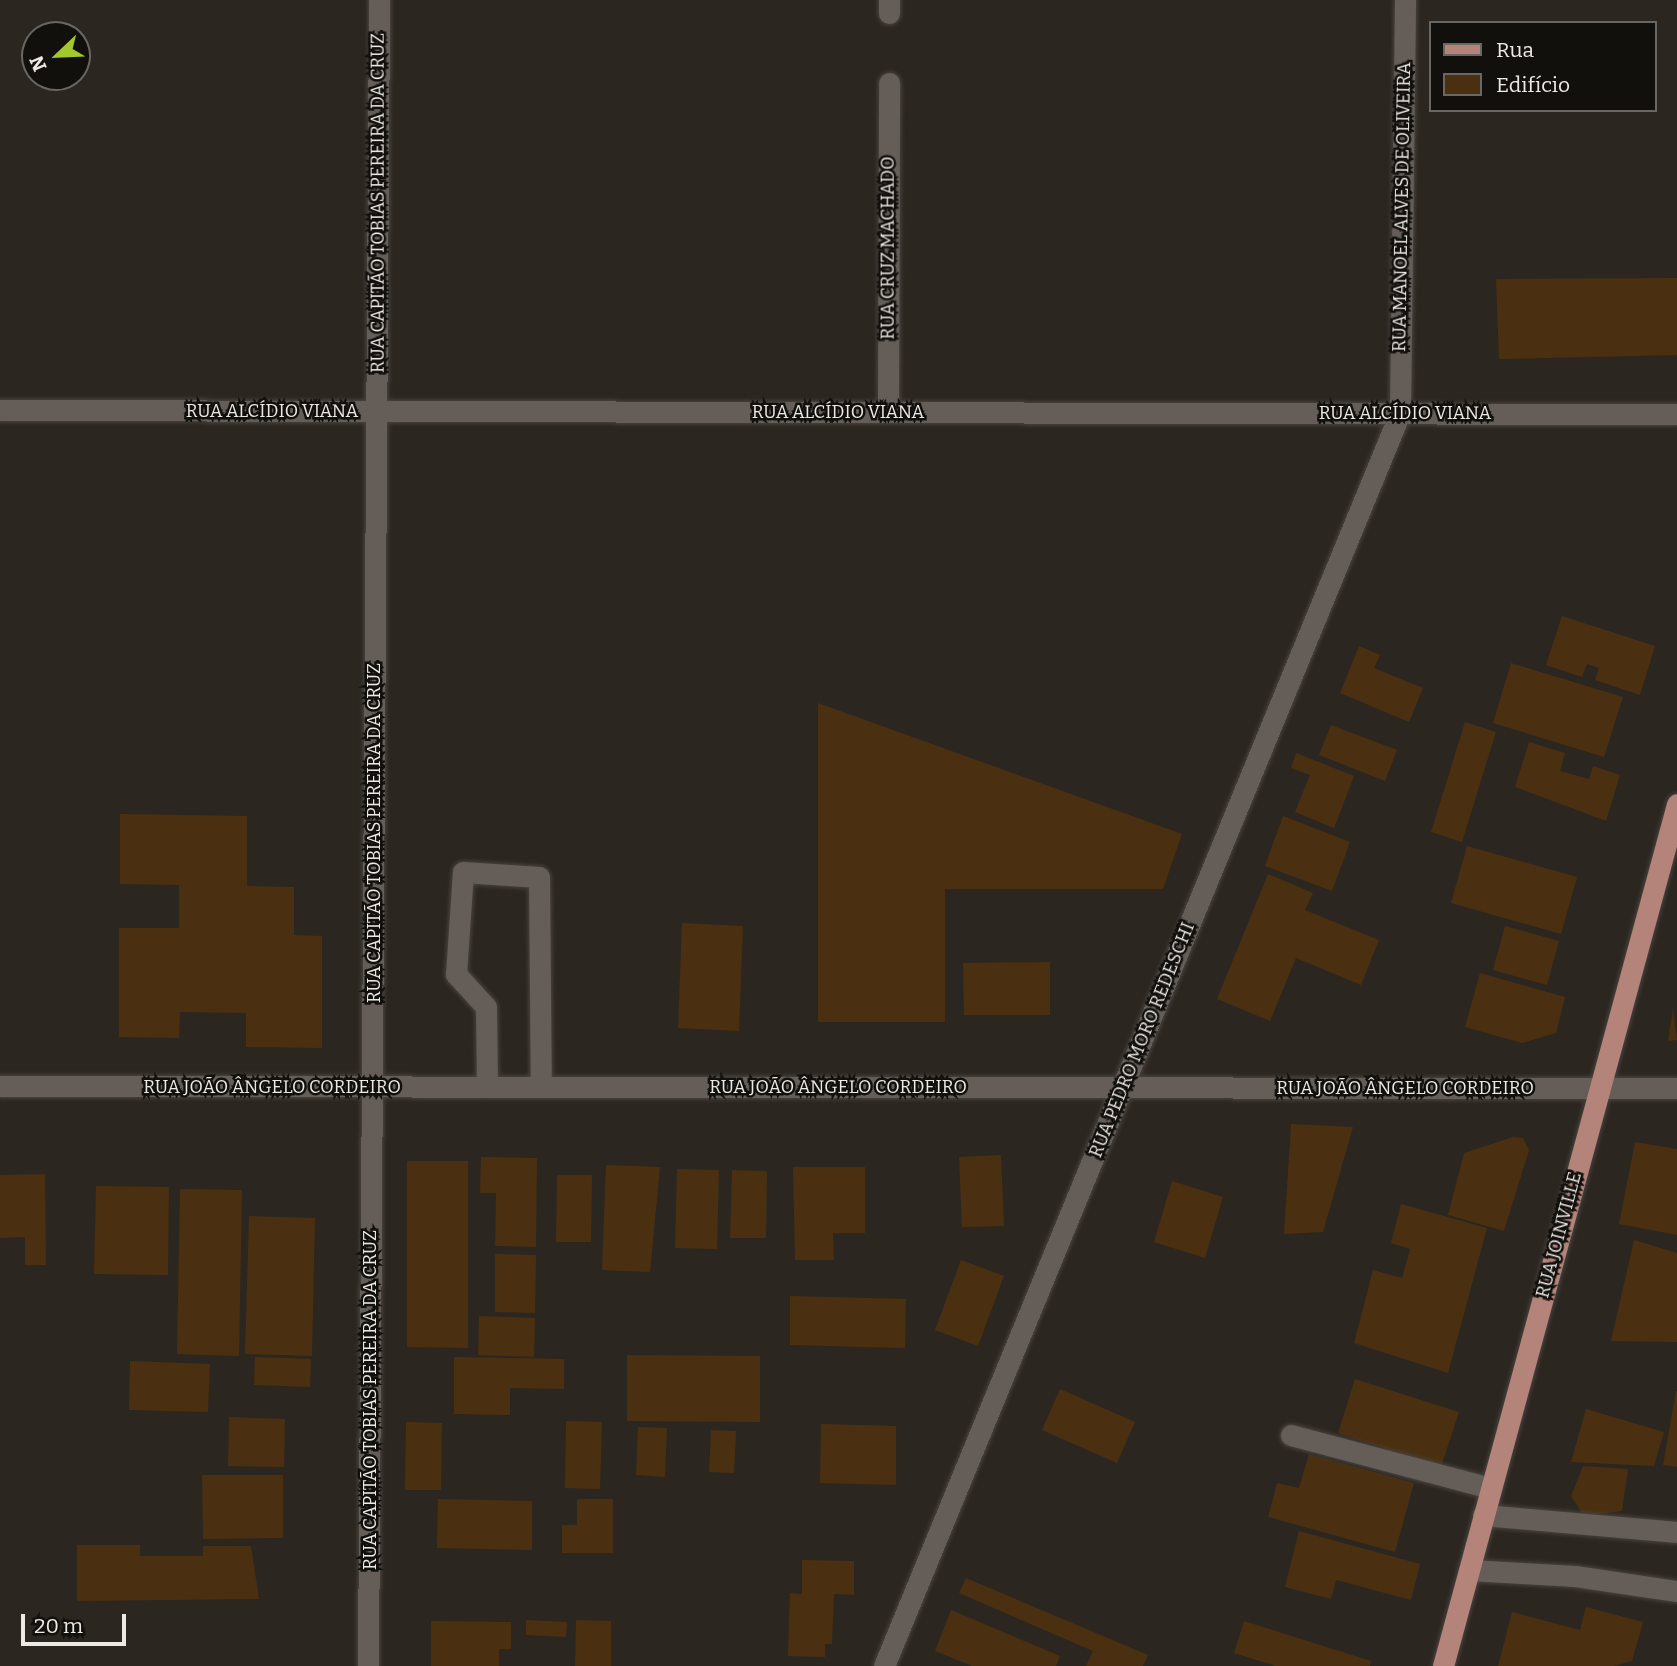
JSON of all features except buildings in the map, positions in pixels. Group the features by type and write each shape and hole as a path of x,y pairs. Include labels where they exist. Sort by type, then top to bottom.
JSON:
{"main road":[{"name":"RUA JOINVILLE","path":"1443,1666 1677,804"}],"street":[{"name":"RUA CAPITÃO TOBIAS PEREIRA DA CRUZ","path":"368,1666 379,0"},
{"name":"RUA MANOEL ALVES DE OLIVEIRA","path":"1400,413 1405,0"},
{"name":"RUA CRUZ MACHADO","path":"888,412 889,83"},
{"name":"RUA ALCÍDIO VIANA","path":"0,411 1677,414"},
{"name":"RUA PEDRO MORO REDESCHI","path":"884,1666 1400,413"},
{"path":"487,1087 486,1007 456,974 463,872 539,877 541,1087"},
{"name":"RUA JOÃO ÂNGELO CORDEIRO","path":"0,1086 1677,1088"},
{"path":"1291,1435 1490,1488"},
{"path":"1483,1515 1677,1532"},
{"path":"1468,1570 1575,1576 1677,1591"}]}
